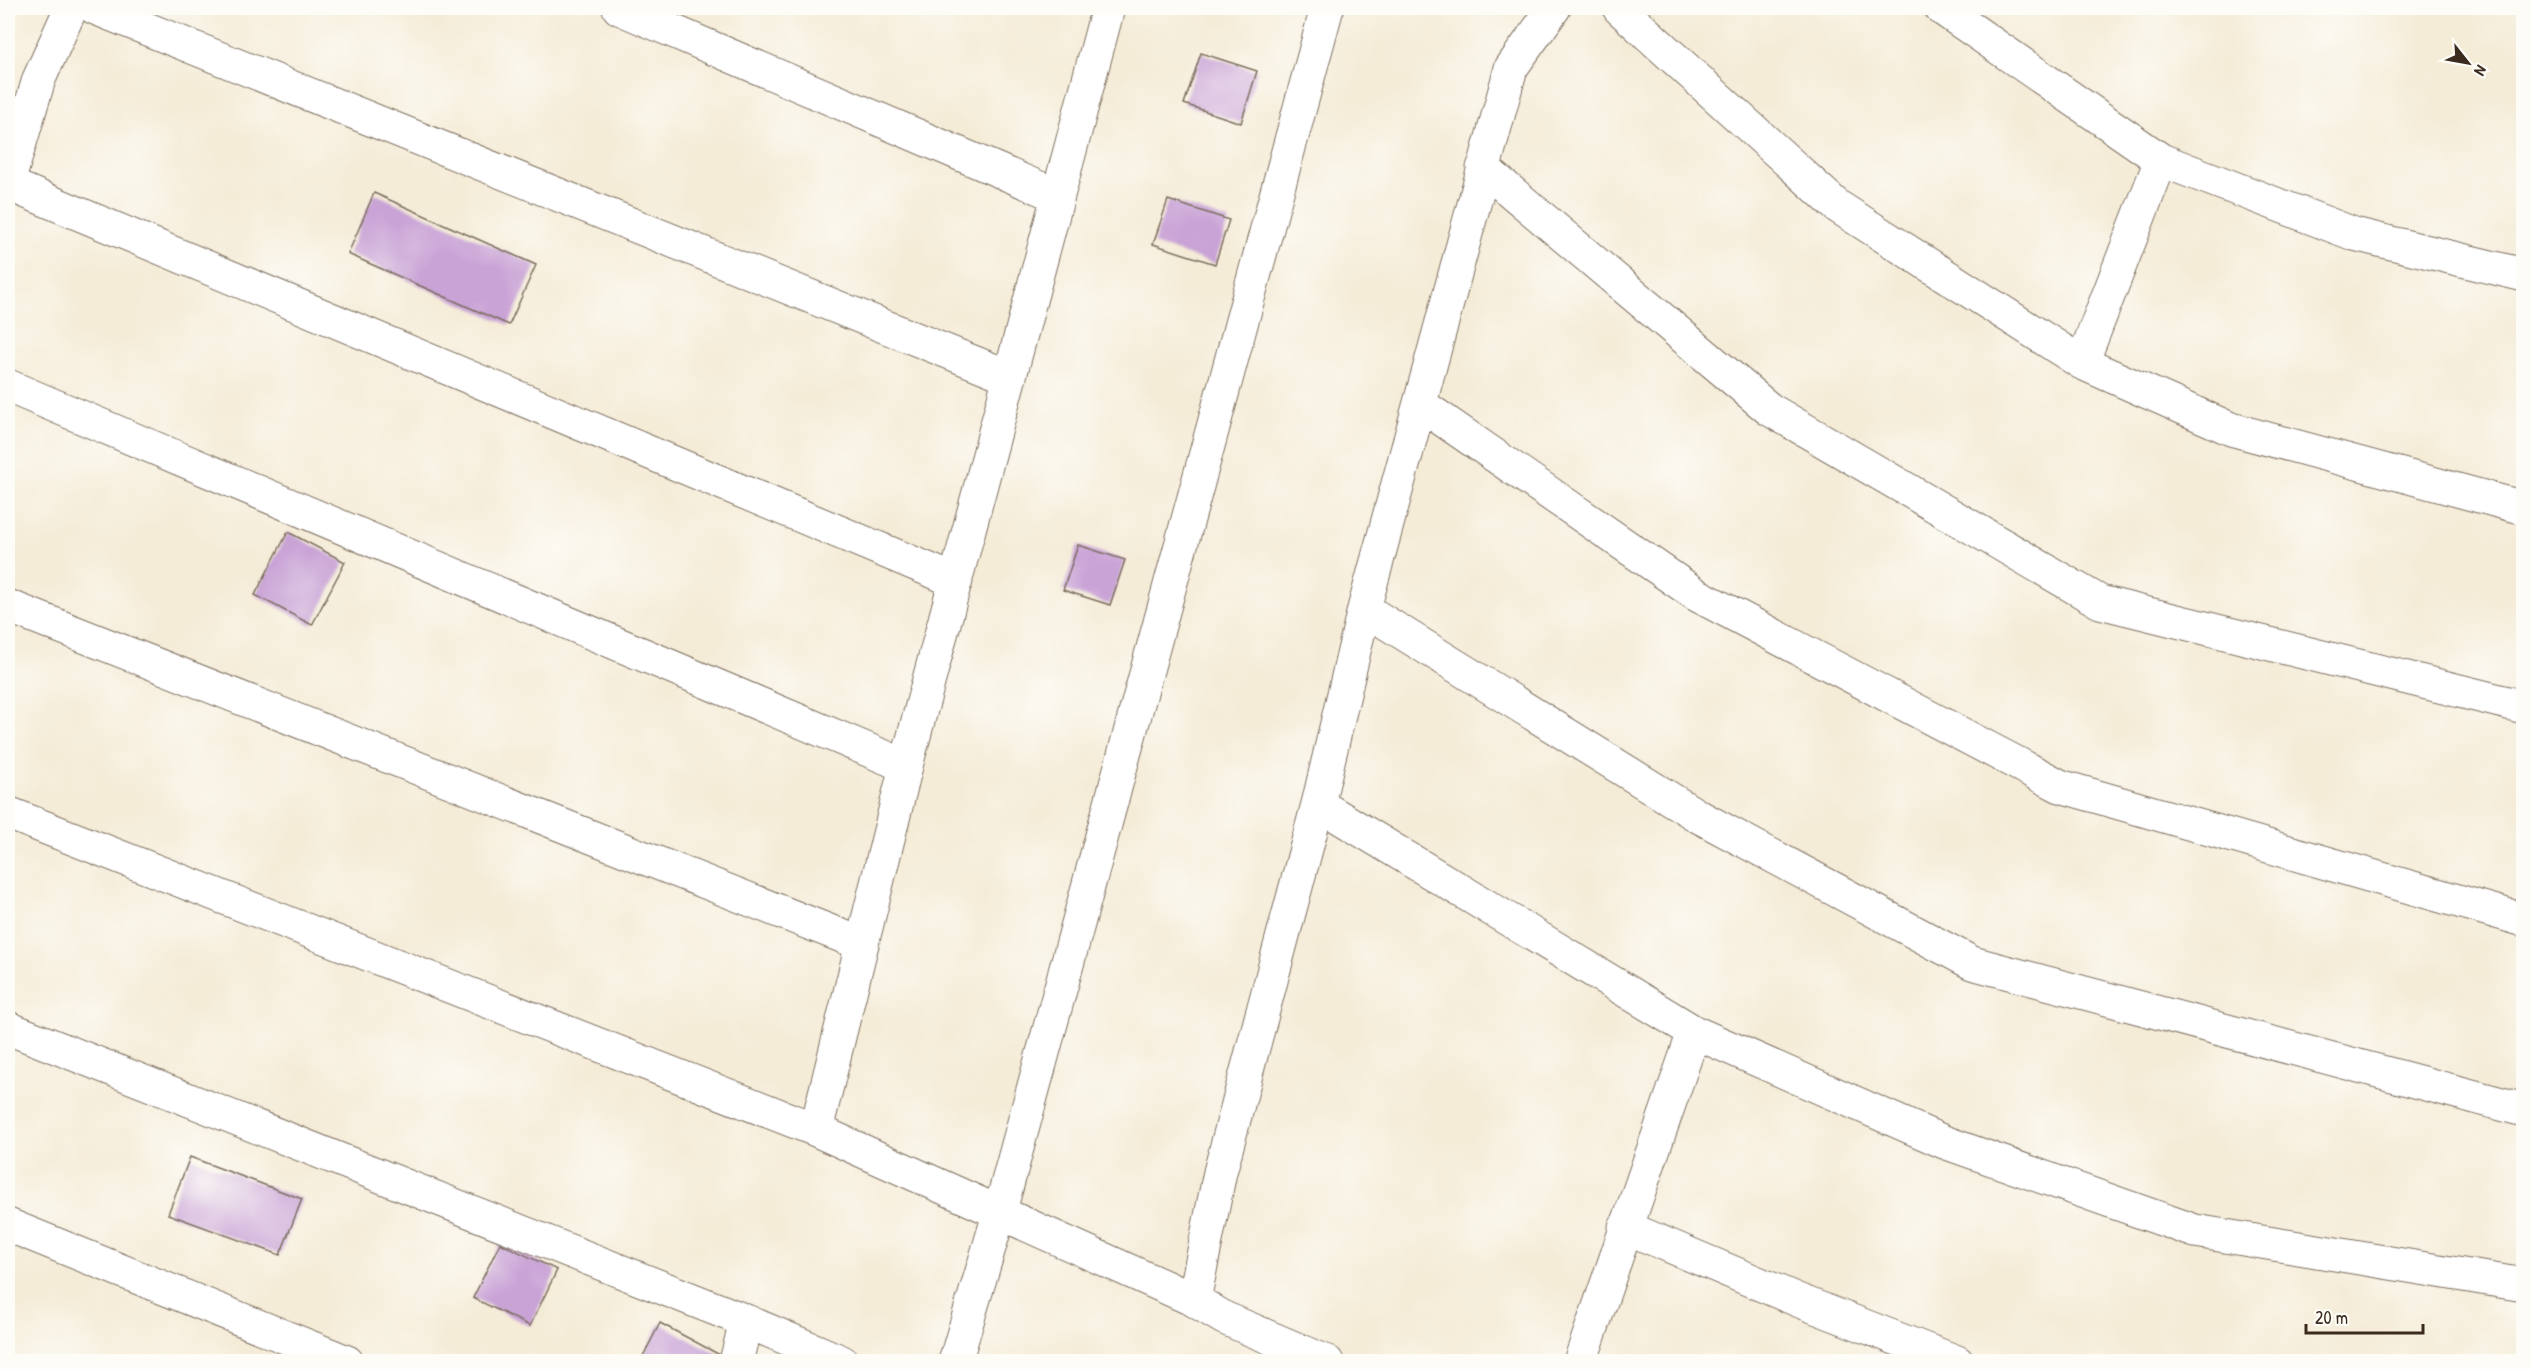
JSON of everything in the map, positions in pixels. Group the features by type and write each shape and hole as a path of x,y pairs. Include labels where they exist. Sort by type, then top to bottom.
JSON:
{"street":[{"path":"71,8 39,79 8,183 956,580"},
{"path":"95,8 1010,377"},
{"path":"619,8 1058,196"},
{"path":"955,1362 1000,1211 1327,8"},
{"path":"1194,1300 1220,1172 1318,804 1364,609 1483,168 1511,68 1554,8"},
{"path":"1619,8 1837,206 2082,363 2231,429 2523,508"},
{"path":"1941,8 2161,160 2354,234 2523,275"},
{"path":"816,1130 906,766 1058,196 1101,10"},
{"path":"2082,363 2161,160"},
{"path":"1483,168 1769,409 2100,602 2523,707"},
{"path":"8,386 906,766"},
{"path":"1420,404 1696,595 2060,786 2523,920"},
{"path":"8,606 862,944"},
{"path":"1364,609 1698,816 1972,963 2523,1110"},
{"path":"1318,804 1694,1032 1944,1142 2195,1230 2523,1285"},
{"path":"8,813 816,1130 1194,1300 1224,1318 1327,1362"},
{"path":"8,1028 746,1321 842,1362"},
{"path":"1580,1362 1694,1032"},
{"path":"8,1225 347,1362"},
{"path":"1625,1227 1957,1362"},
{"path":"736,1362 746,1321"}],"building":[{"path":"1201,53 1257,71 1241,123 1184,104"},
{"path":"374,193 536,265 509,325 348,254"},
{"path":"1168,200 1229,220 1215,264 1153,244"},
{"path":"288,532 345,562 312,625 255,595"},
{"path":"1078,545 1125,560 1110,605 1063,590"},
{"path":"190,1157 302,1199 280,1255 168,1214"},
{"path":"500,1243 557,1270 530,1326 473,1298"},
{"path":"660,1323 733,1362 640,1362"}]}
